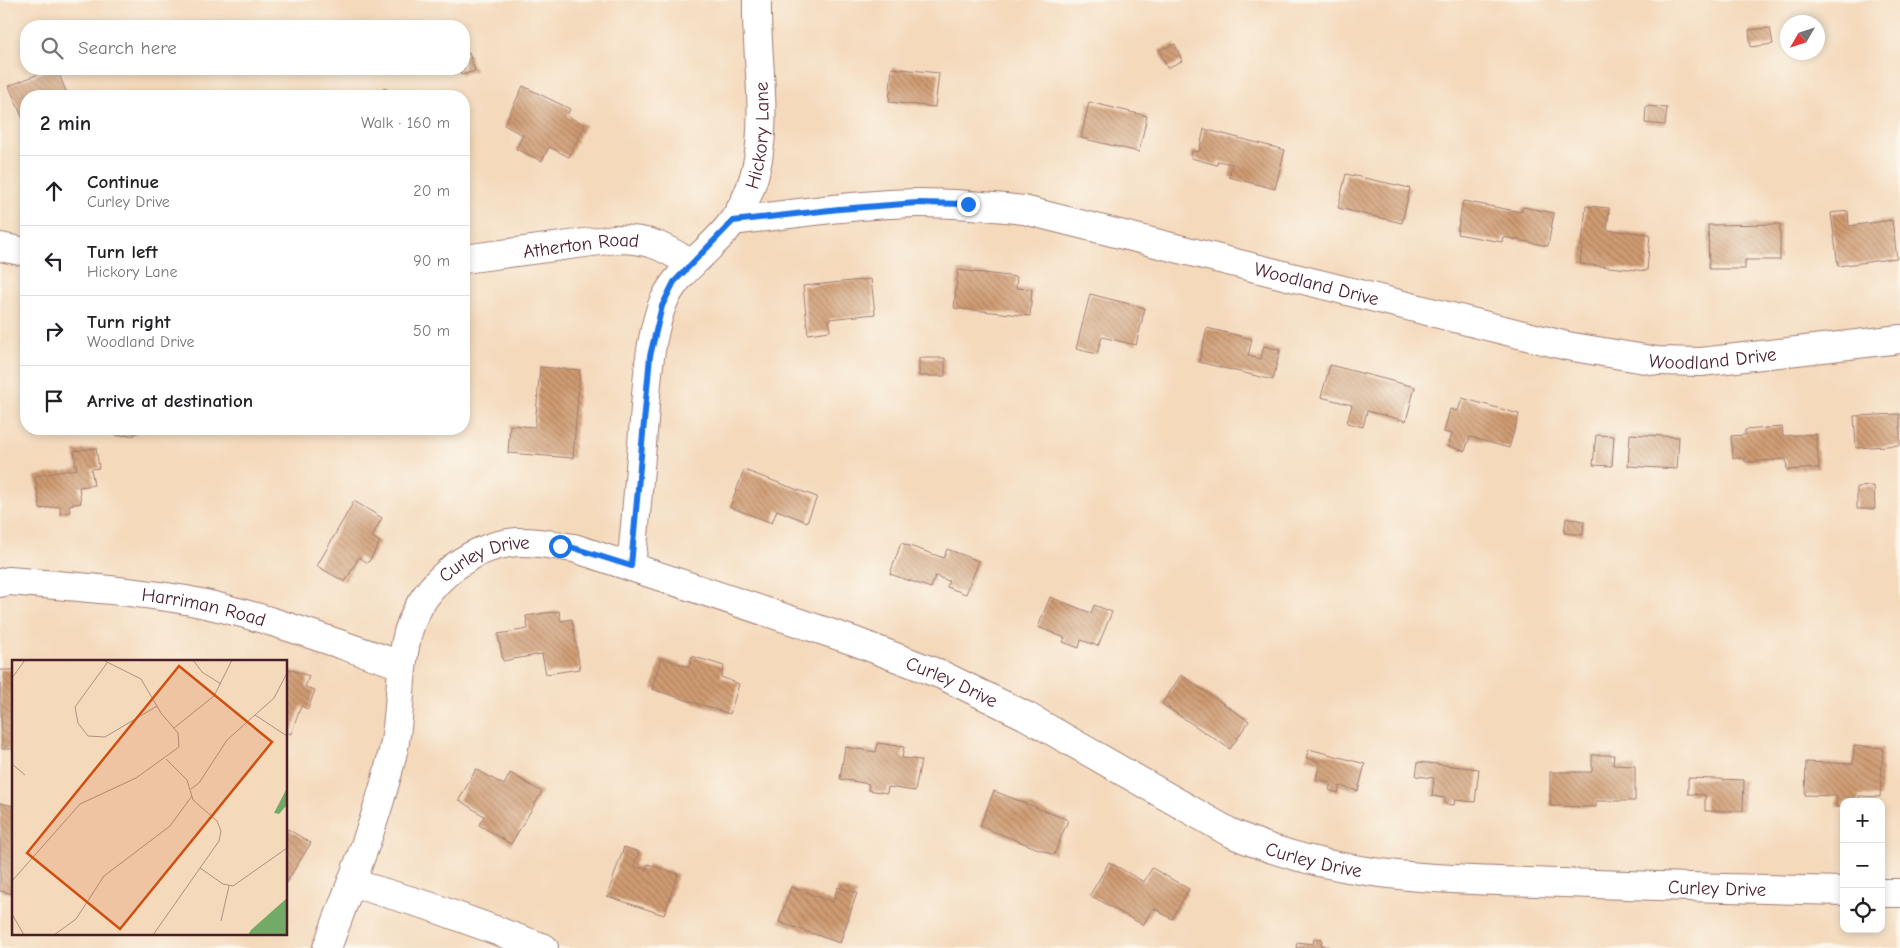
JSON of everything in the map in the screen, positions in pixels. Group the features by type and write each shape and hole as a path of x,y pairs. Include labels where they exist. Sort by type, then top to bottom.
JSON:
{"street":[{"name":"Hickory Lane","path":"631,566 650,356 662,306 674,282 733,221 748,195 757,165 762,107 757,0"},
{"name":"Woodland Drive","path":"733,221 839,209 917,203 968,204 1024,210 1567,346 1657,361 1701,362 1900,338"},
{"name":"Atherton Road","path":"470,258 622,239 637,239 659,244 692,264"},
{"path":"0,247 20,251"},
{"name":"Curley Drive","path":"327,948 374,821 394,746 402,665 411,626 426,596 441,578 475,553 496,546 518,542 574,548 887,653 950,679 1026,716 1229,832 1261,847 1296,858 1332,866 1427,878 1840,892"},
{"name":"Harriman Road","path":"0,583 8,581 130,591 188,601 254,618 402,665"},
{"path":"352,884 429,906 544,948"},
{"path":"1885,893 1900,893"}],"building":[{"path":"1770,28 1773,44 1751,47 1749,30"},
{"path":"1175,44 1182,61 1167,68 1159,50"},
{"path":"470,56 475,71 470,72"},
{"path":"892,68 939,73 935,107 889,102"},
{"path":"36,75 59,75 66,90 20,90 20,112 9,86"},
{"path":"523,86 570,109 567,116 585,125 569,157 549,147 542,161 516,149 523,135 504,125"},
{"path":"1089,102 1147,116 1139,152 1081,138"},
{"path":"1646,106 1667,108 1665,125 1645,123"},
{"path":"1204,129 1285,150 1275,189 1229,177 1232,164 1218,161 1217,165 1191,158 1192,151 1199,152"},
{"path":"1346,174 1410,188 1402,223 1338,208"},
{"path":"1463,201 1521,212 1523,207 1554,213 1548,246 1503,237 1502,242 1457,234"},
{"path":"1586,206 1609,208 1607,230 1650,234 1647,271 1580,264"},
{"path":"1848,211 1849,226 1892,220 1897,258 1838,266 1831,213"},
{"path":"1780,224 1780,260 1745,260 1745,269 1709,269 1708,225"},
{"path":"958,270 1017,277 1016,288 1032,289 1030,316 954,308"},
{"path":"871,279 875,314 829,319 830,331 808,334 803,286"},
{"path":"1090,294 1145,308 1136,345 1102,337 1097,354 1076,349"},
{"path":"1207,328 1252,339 1248,356 1261,359 1264,346 1280,350 1273,380 1199,362"},
{"path":"919,358 945,358 945,376 919,376"},
{"path":"1330,365 1415,387 1406,421 1367,411 1363,427 1347,423 1352,405 1321,397"},
{"path":"540,367 580,370 573,458 508,453 510,425 535,427"},
{"path":"1462,398 1519,414 1509,448 1470,437 1465,451 1448,446 1452,434 1444,432 1450,409 1458,411"},
{"path":"1900,414 1900,445 1856,448 1854,416"},
{"path":"1782,427 1783,436 1816,434 1819,468 1787,470 1786,459 1745,462 1745,458 1733,458 1731,436 1745,435 1745,430"},
{"path":"1630,434 1679,437 1677,469 1628,466"},
{"path":"1596,435 1614,436 1612,466 1593,465"},
{"path":"96,448 99,468 91,469 94,485 79,487 81,503 69,505 70,512 60,514 60,506 40,509 35,476 77,469 74,451"},
{"path":"744,470 817,497 807,522 777,510 772,523 730,507"},
{"path":"1874,486 1875,509 1857,509 1857,487"},
{"path":"354,501 382,518 372,537 380,542 368,563 359,557 345,582 317,566"},
{"path":"1566,518 1584,521 1583,535 1564,533"},
{"path":"901,543 944,558 947,549 979,561 966,594 947,587 949,581 935,576 931,588 890,574"},
{"path":"1050,597 1091,613 1094,605 1112,612 1098,646 1081,640 1079,648 1063,642 1065,638 1038,627"},
{"path":"559,611 561,621 572,619 580,669 546,674 542,654 503,661 498,634 528,629 526,616"},
{"path":"692,656 724,666 721,677 739,684 730,714 652,689 661,658 689,667"},
{"path":"288,669 309,676 305,687 315,690 308,709 301,706 291,734 288,733"},
{"path":"0,670 12,670 12,749 2,749"},
{"path":"1181,675 1249,721 1230,749 1162,704"},
{"path":"878,743 904,747 902,758 921,760 915,791 888,787 887,793 868,790 869,784 840,779 845,747 876,752"},
{"path":"1854,746 1883,748 1880,797 1859,796 1859,798 1840,798 1840,807 1836,807 1837,796 1805,795 1806,762 1853,764"},
{"path":"1309,749 1365,764 1358,791 1340,786 1338,793 1329,790 1331,783 1316,779 1320,762 1306,758"},
{"path":"1592,755 1614,755 1613,765 1635,766 1635,801 1596,801 1596,807 1550,806 1550,772 1592,772"},
{"path":"1418,762 1479,769 1475,802 1455,800 1454,805 1445,804 1445,798 1432,796 1434,778 1416,776"},
{"path":"476,769 504,785 510,773 542,792 511,844 479,825 484,816 459,800"},
{"path":"1688,778 1744,780 1743,811 1705,811 1705,795 1688,794"},
{"path":"994,791 1068,820 1054,855 980,826"},
{"path":"0,803 12,806 12,894 0,891"},
{"path":"288,829 311,843 288,880"},
{"path":"624,847 639,852 634,866 646,870 648,864 678,874 664,915 607,896"},
{"path":"1109,862 1144,882 1152,868 1189,889 1172,919 1153,908 1143,925 1090,895"},
{"path":"791,887 833,902 838,887 857,893 840,943 779,922"},
{"path":"1314,938 1322,939 1321,945 1332,948 1296,948 1297,942 1313,944"}],"route":[{"path":"560,546 574,548 631,566 650,356 655,329 662,306 674,282 711,246 733,221 839,209 917,203 968,204"}]}
